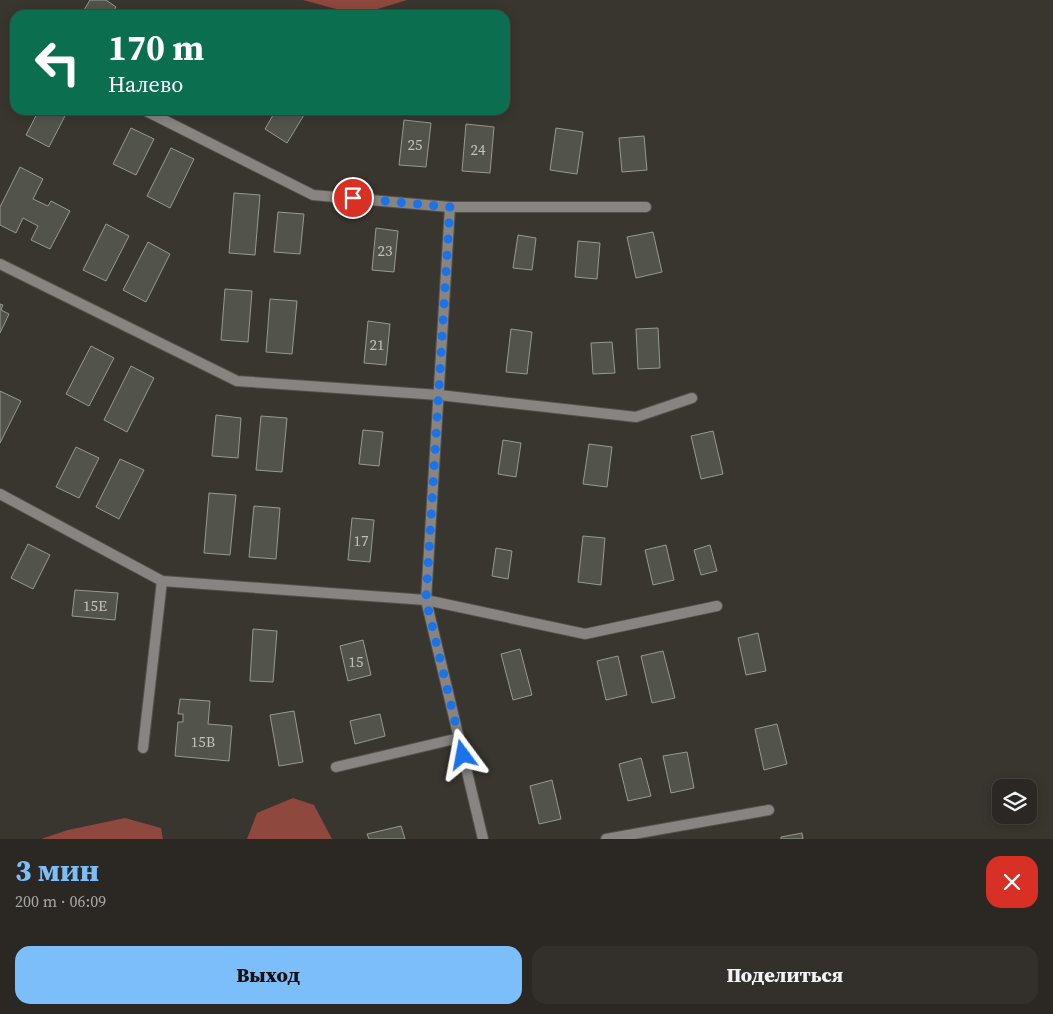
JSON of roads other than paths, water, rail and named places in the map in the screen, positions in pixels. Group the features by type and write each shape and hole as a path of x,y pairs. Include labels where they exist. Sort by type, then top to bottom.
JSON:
{"street":[{"path":"154,115 314,195 450,207 646,206"},
{"path":"450,207 426,600 483,839"},
{"path":"0,264 237,381 439,395 636,417 692,398"},
{"path":"0,494 162,581 426,600 585,634 717,606"},
{"path":"143,748 162,581"},
{"path":"336,767 459,738"},
{"path":"606,839 769,810"}]}
